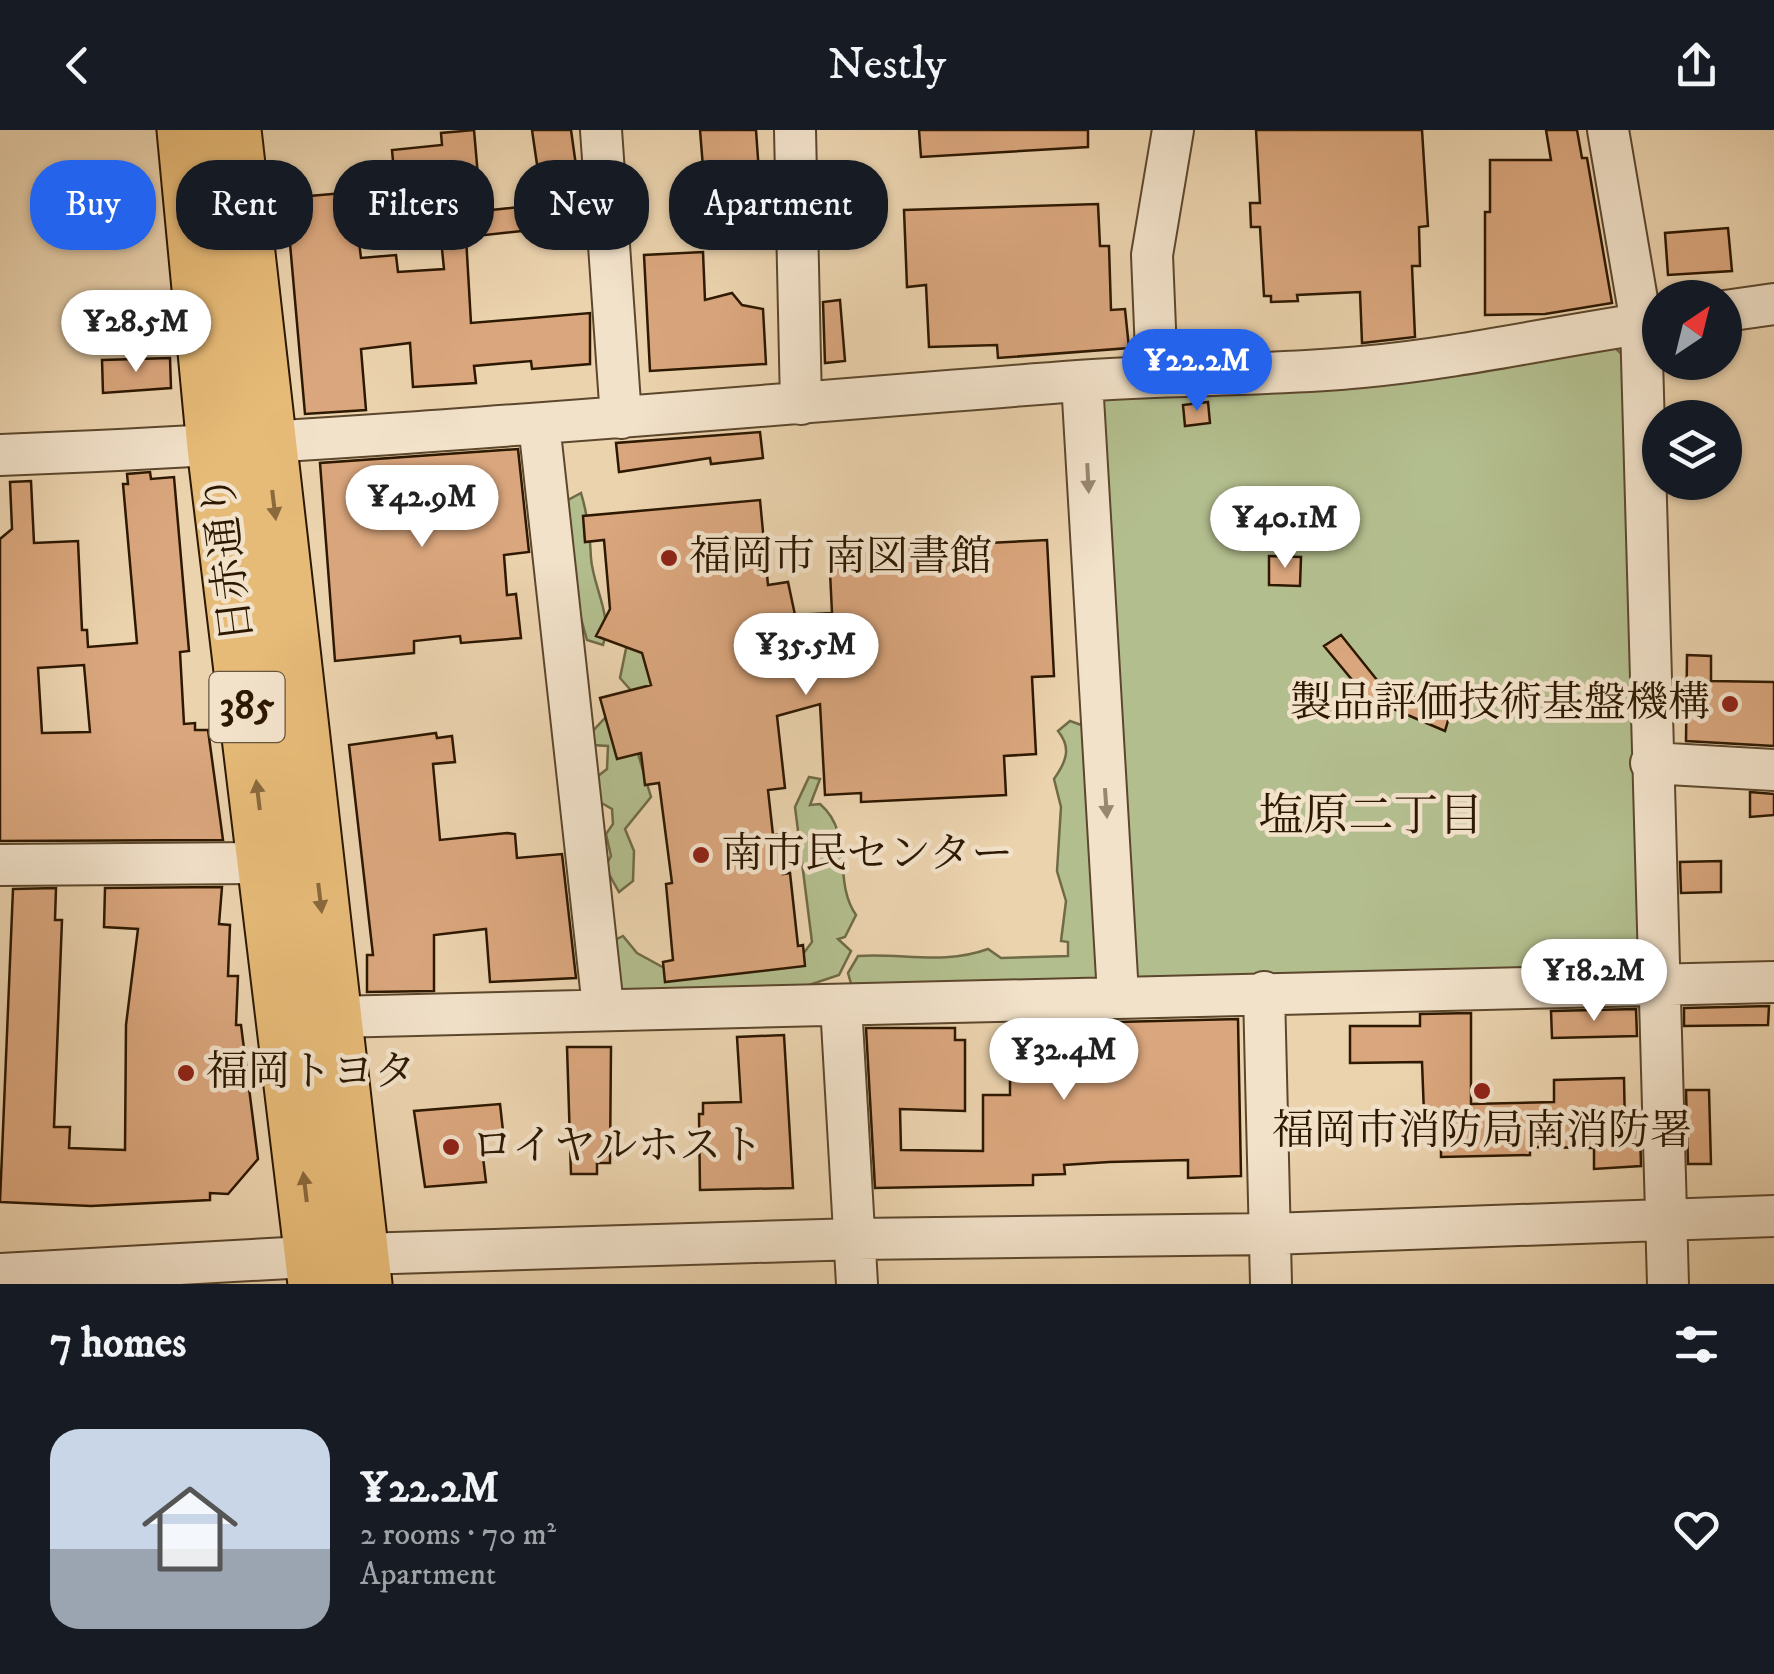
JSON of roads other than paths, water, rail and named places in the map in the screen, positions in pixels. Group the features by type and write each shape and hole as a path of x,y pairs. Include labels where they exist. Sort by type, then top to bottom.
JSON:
{"highway":[{"name":"日赤通り","path":"206,131 241,444 334,1017 354,1172 338,1270"},
{"name":"日赤通り","path":"241,444 266,863 338,1270"}],"street":[{"path":"601,130 621,418"},
{"path":"795,130 801,404"},
{"path":"1157,378 1152,254 1173,130"},
{"path":"1608,130 1642,282"},
{"path":"1742,309 1774,304"},
{"path":"0,455 241,444 1082,381 1364,367 1642,323"},
{"path":"1651,380 1651,763 1668,1284"},
{"path":"1082,381 1118,995"},
{"path":"540,424 604,1007"},
{"path":"1651,763 1774,770"},
{"path":"0,865 266,863"},
{"path":"334,1017 604,1007 841,1006 1118,995 1774,982"},
{"path":"1264,992 1271,1284"},
{"path":"841,1006 857,1284"},
{"path":"8,1277 338,1270 856,1239 1270,1234 1774,1216"}],"place":[{"name":"福岡市 南図書館","path":"669,558"},
{"name":"製品評価技術基盤機構","path":"1730,704"},
{"name":"南市民センター","path":"701,855"},
{"name":"福岡トヨタ","path":"186,1073"},
{"name":"福岡市消防局南消防署","path":"1482,1091"},
{"name":"ロイヤルホスト","path":"451,1147"}],"district":[{"name":"塩原二丁目","path":"1371,817"}]}
